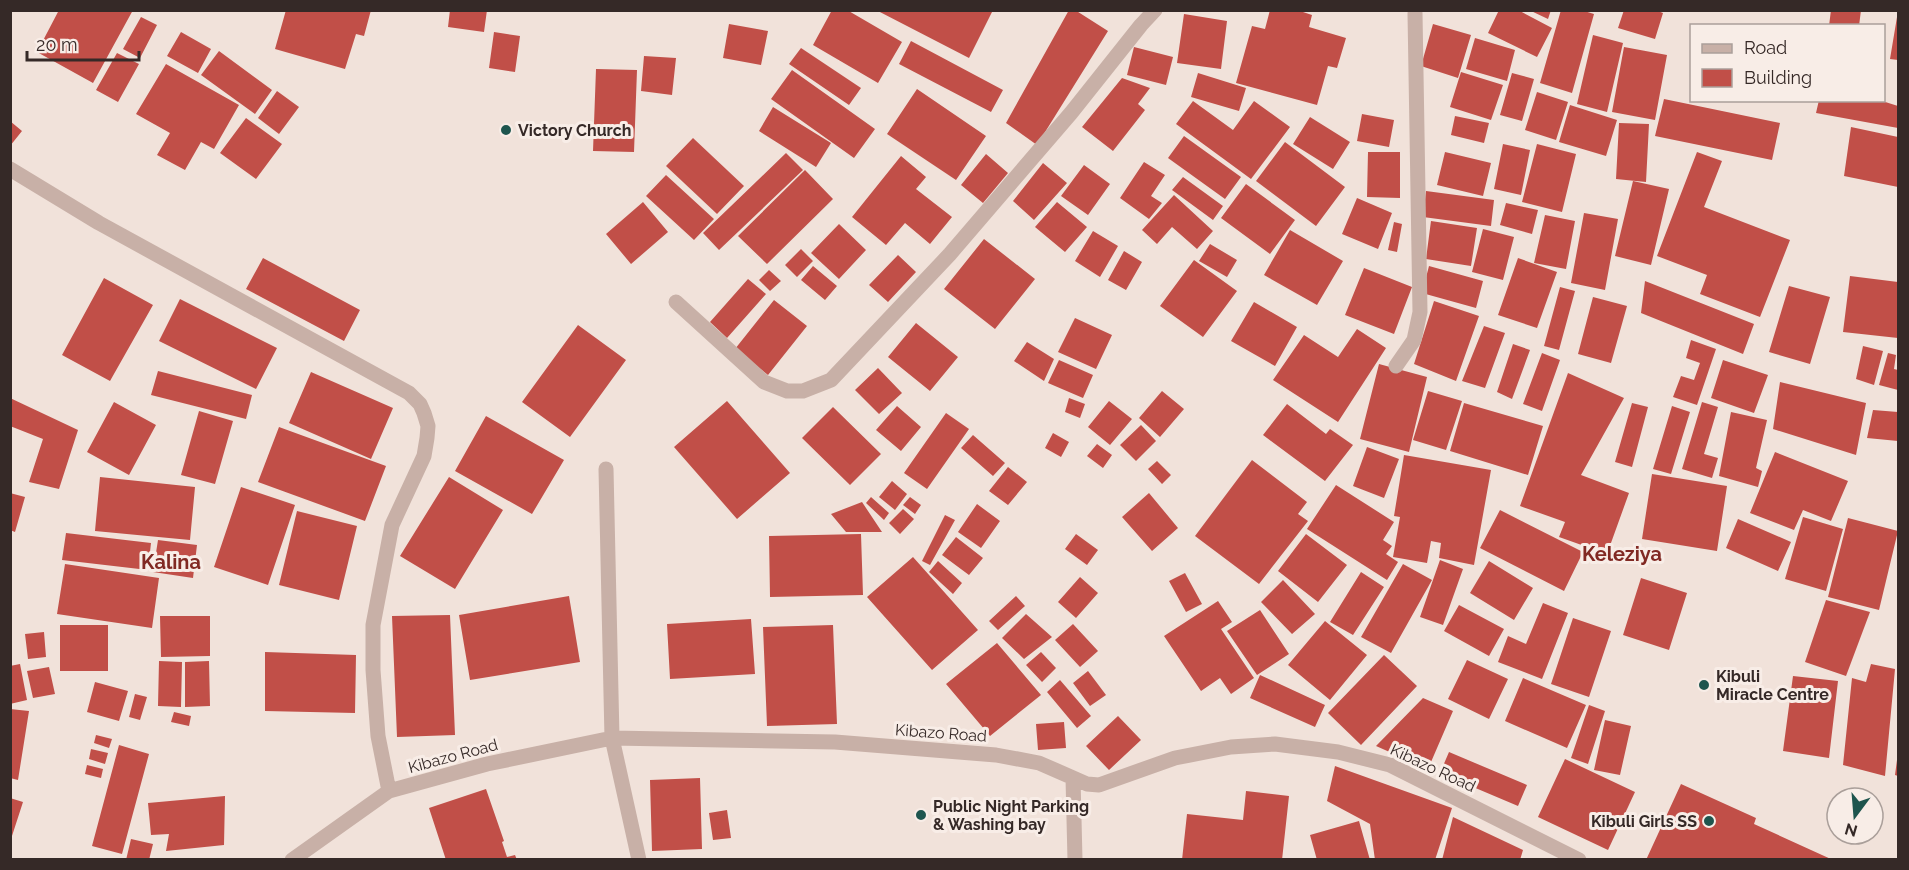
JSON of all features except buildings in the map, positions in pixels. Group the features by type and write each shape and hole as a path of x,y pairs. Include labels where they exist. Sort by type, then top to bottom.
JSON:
{"street":[{"path":"676,302 764,382 787,391 803,391 831,380 950,254 1071,113 1155,10"},
{"path":"1396,366 1414,340 1420,312 1413,12"},
{"path":"10,169 99,223 409,393 420,404 428,426 424,456 392,525 373,625 373,670 378,736 389,791"},
{"path":"606,469 612,738 639,860"},
{"name":"Kibazo Road","path":"292,860 389,791 487,764 612,738 835,742 996,755 1039,763 1087,784 1100,784 1175,758 1231,747 1275,744 1338,752 1390,765 1579,860"},
{"path":"1074,778 1075,860"}],"place":[{"name":"Victory Church","path":"506,130"},
{"name":"Kibuli Miracle Centre","path":"1704,685"},
{"name":"Public Night Parking & Washing bay","path":"921,815"},
{"name":"Kibuli Girls SS","path":"1709,821"}],"district":[{"name":"Keleziya","path":"1622,554"},
{"name":"Kalina","path":"171,562"}]}
